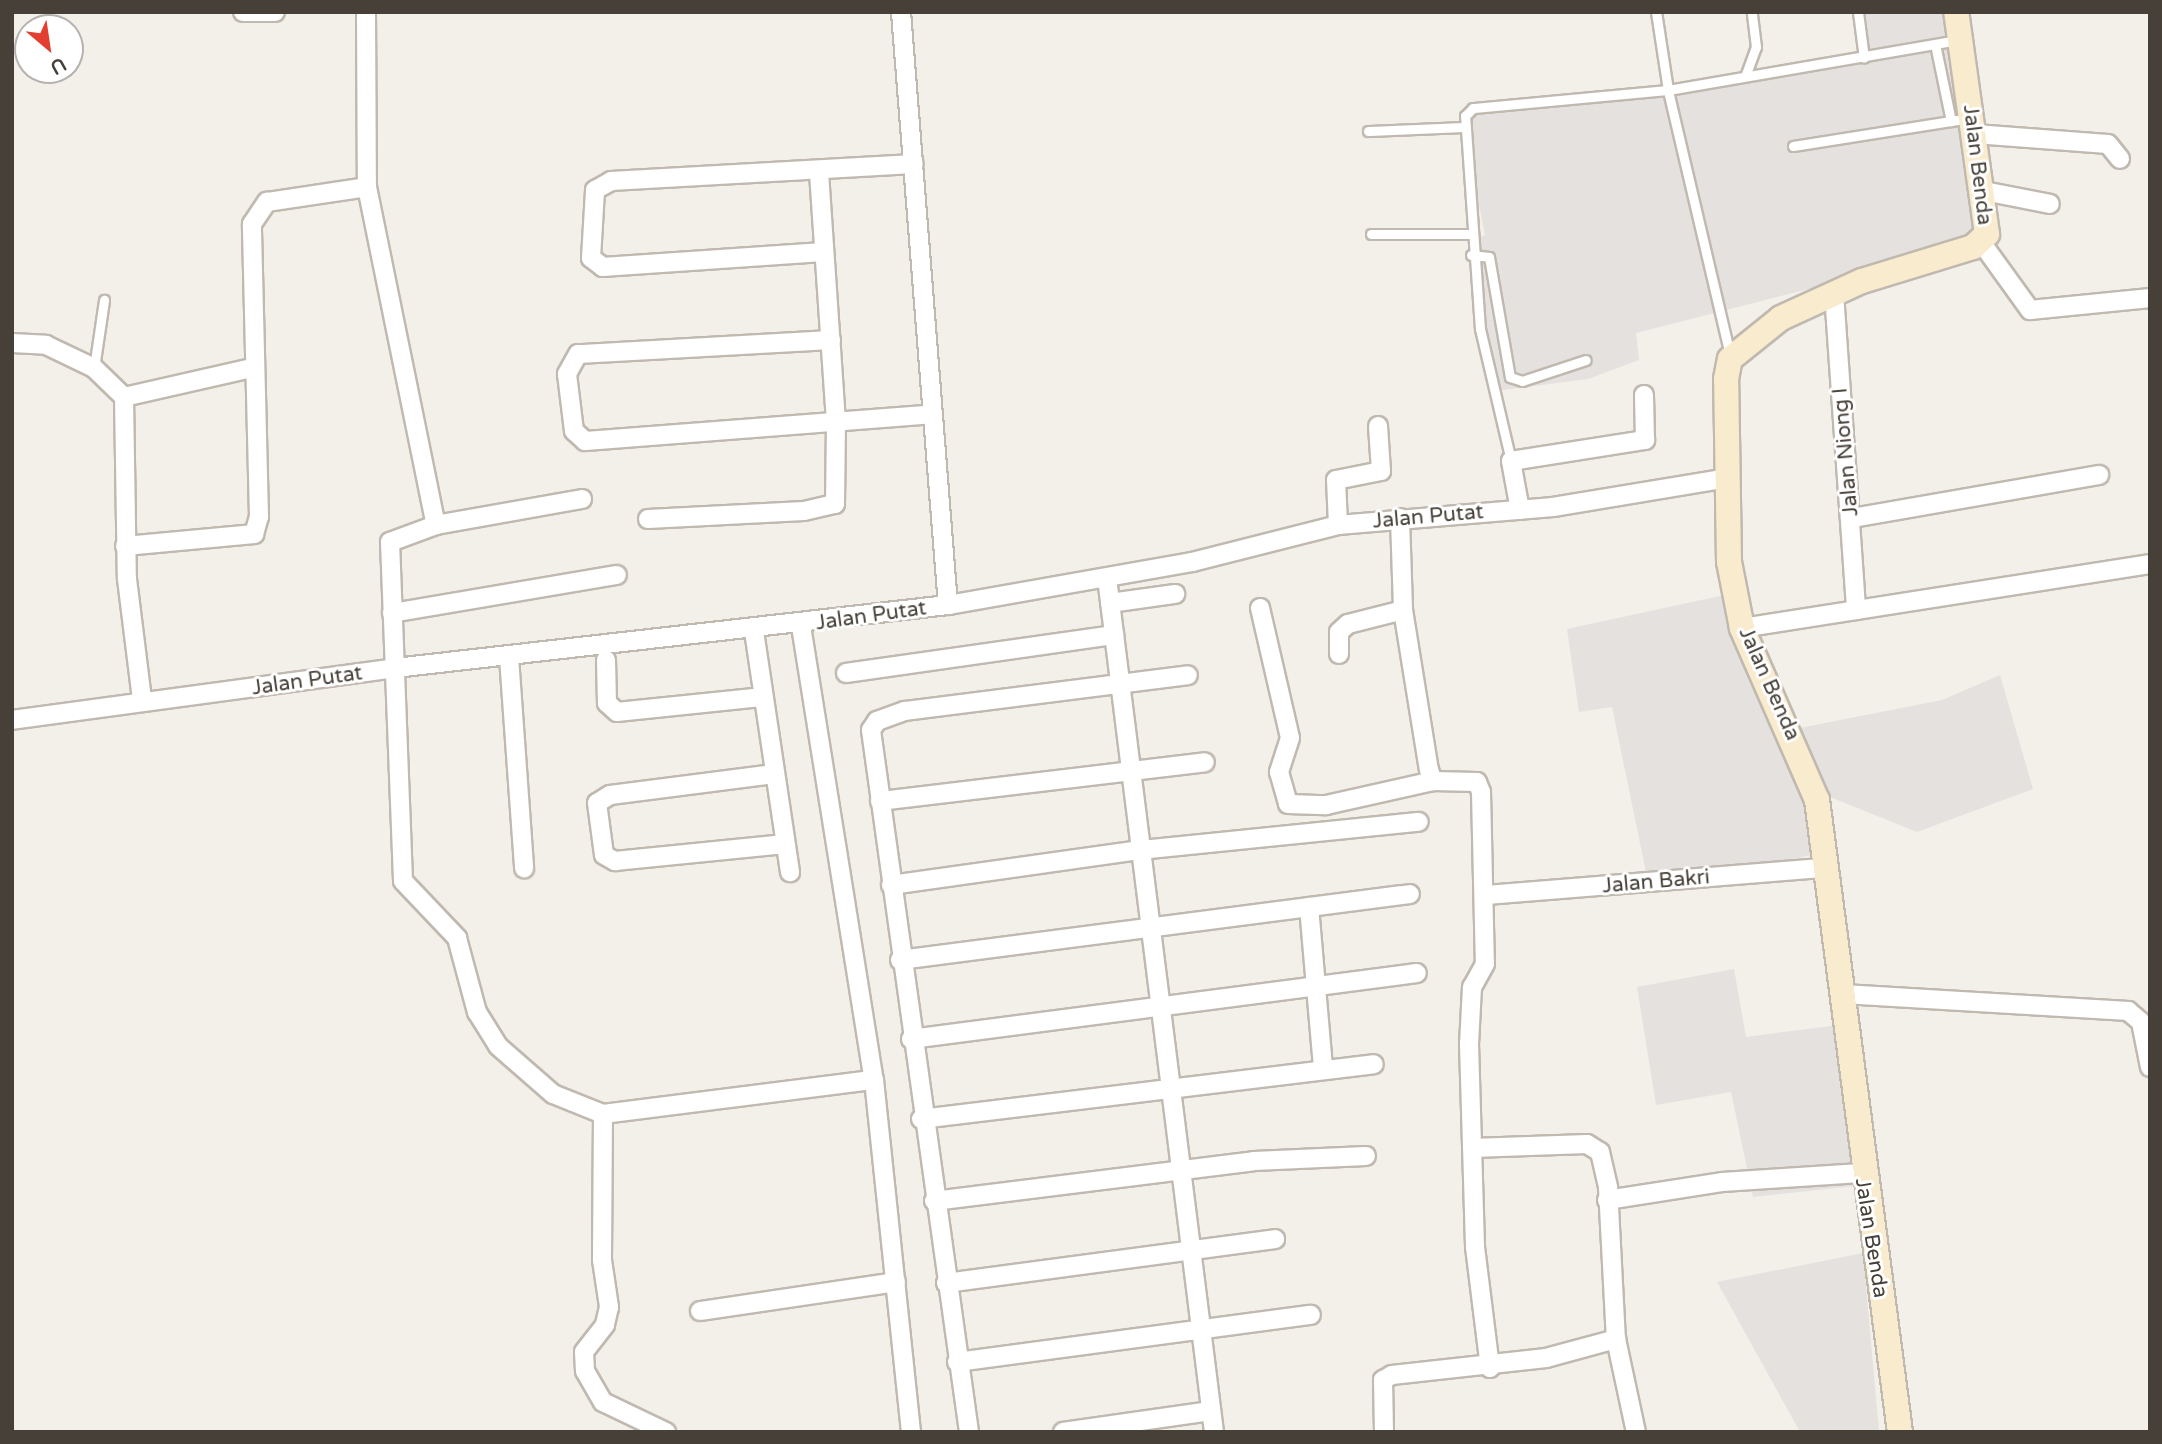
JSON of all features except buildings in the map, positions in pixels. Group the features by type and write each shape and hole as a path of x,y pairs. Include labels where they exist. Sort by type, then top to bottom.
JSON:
{"street":[{"path":"243,12 275,12"},
{"path":"366,12 367,187 436,526"},
{"path":"901,12 948,605"},
{"name":"Jalan Benda","path":"1893,1429 1861,1173 1843,994 1808,772 1742,628 1729,562 1723,479 1731,359 1751,337 1834,293 1982,242 1988,225 1984,191 1966,125 1956,12"},
{"path":"1966,125 2108,144 2120,159"},
{"path":"822,253 603,267 591,258 595,190 603,182 914,164"},
{"path":"648,519 804,511 835,504 836,422 822,253 819,171"},
{"path":"125,546 254,534 259,517 253,368 257,210 282,199 367,187"},
{"path":"1984,191 2050,204"},
{"path":"1982,242 2030,310 2150,298"},
{"name":"Jalan Niong I","path":"1834,293 1852,518 1856,610"},
{"path":"831,340 578,355 566,374 574,431 585,441 932,414"},
{"path":"12,343 46,345 94,368 124,397 125,546 142,700"},
{"path":"124,397 253,368"},
{"path":"1520,510 1511,461 1645,440 1644,395"},
{"path":"1338,525 1336,480 1381,471 1378,426"},
{"path":"1852,518 2099,475"},
{"name":"Jalan Putat","path":"12,720 142,700 395,668 801,626 1107,578 1338,525 1400,517 1520,510 1723,479"},
{"path":"582,499 436,526 390,542 403,881 457,939 477,1012 498,1046 553,1094 603,1114 719,1104 874,1080"},
{"path":"1400,517 1403,610 1433,781"},
{"path":"1742,628 2150,564"},
{"path":"392,613 617,575"},
{"path":"1107,578 1122,683 1148,926 1214,1432"},
{"path":"1110,603 1175,594"},
{"path":"1260,608 1290,737 1279,772 1288,804 1326,804 1433,781 1477,782 1486,895 1485,964 1472,987 1470,1013 1472,1148 1475,1247 1490,1368"},
{"path":"1339,654 1339,632 1349,624 1403,610"},
{"path":"801,626 874,1080 911,1432"},
{"path":"754,631 761,697 790,872"},
{"path":"846,673 1114,635"},
{"path":"509,657 524,868"},
{"path":"607,660 607,703 617,712 761,697"},
{"path":"969,1432 921,1119 871,730 889,715 1188,675"},
{"path":"880,801 1205,762"},
{"path":"774,774 610,795 597,803 604,855 615,861 785,844"},
{"path":"891,885 1141,850 1419,822"},
{"name":"Jalan Bakri","path":"1486,895 1825,868"},
{"path":"900,960 1410,894"},
{"path":"1309,907 1323,1067"},
{"path":"911,1039 1417,972"},
{"path":"1843,994 2143,1012 2150,1067"},
{"path":"921,1119 1323,1067 1374,1064"},
{"path":"603,1114 602,1260 608,1307 605,1325 584,1352 584,1371 603,1402 666,1432"},
{"path":"1472,1148 1594,1146 1603,1160 1616,1339 1636,1432"},
{"path":"934,1200 1181,1169 1366,1156"},
{"path":"1607,1200 1721,1182 1861,1173"},
{"path":"946,1283 1275,1239"},
{"path":"700,1311 896,1282"},
{"path":"957,1362 1311,1315"},
{"path":"1384,1432 1384,1380 1414,1372 1490,1368 1616,1339"},
{"path":"1063,1432 1211,1411"}],"lane":[{"path":"1656,12 1668,90 1731,359"},
{"path":"1746,74 1756,47 1752,12"},
{"path":"1858,12 1864,58"},
{"path":"1511,461 1480,329 1471,255 1465,127 1473,108 1668,90 1746,74 1864,58 1960,40"},
{"path":"1793,146 1966,125 1935,44"},
{"path":"1368,131 1465,127"},
{"path":"1371,234 1471,234"},
{"path":"1471,255 1489,257 1510,377 1522,381 1586,360"},
{"path":"94,368 104,300"}],"shaded area":[{"path":"1861,12 1957,12 1981,221 1973,247 1636,333 1639,360 1588,379 1495,391 1474,242 1485,235 1462,117 1865,52"},
{"path":"1729,594 1747,671 1774,733 1942,700 2000,675 2033,789 1917,832 1830,797 1833,851 1649,887 1612,707 1579,712 1567,629"},
{"path":"1734,969 1746,1037 1839,1025 1855,1186 1753,1197 1731,1092 1656,1105 1637,987"},
{"path":"1863,1253 1879,1432 1800,1432 1717,1282"}]}
